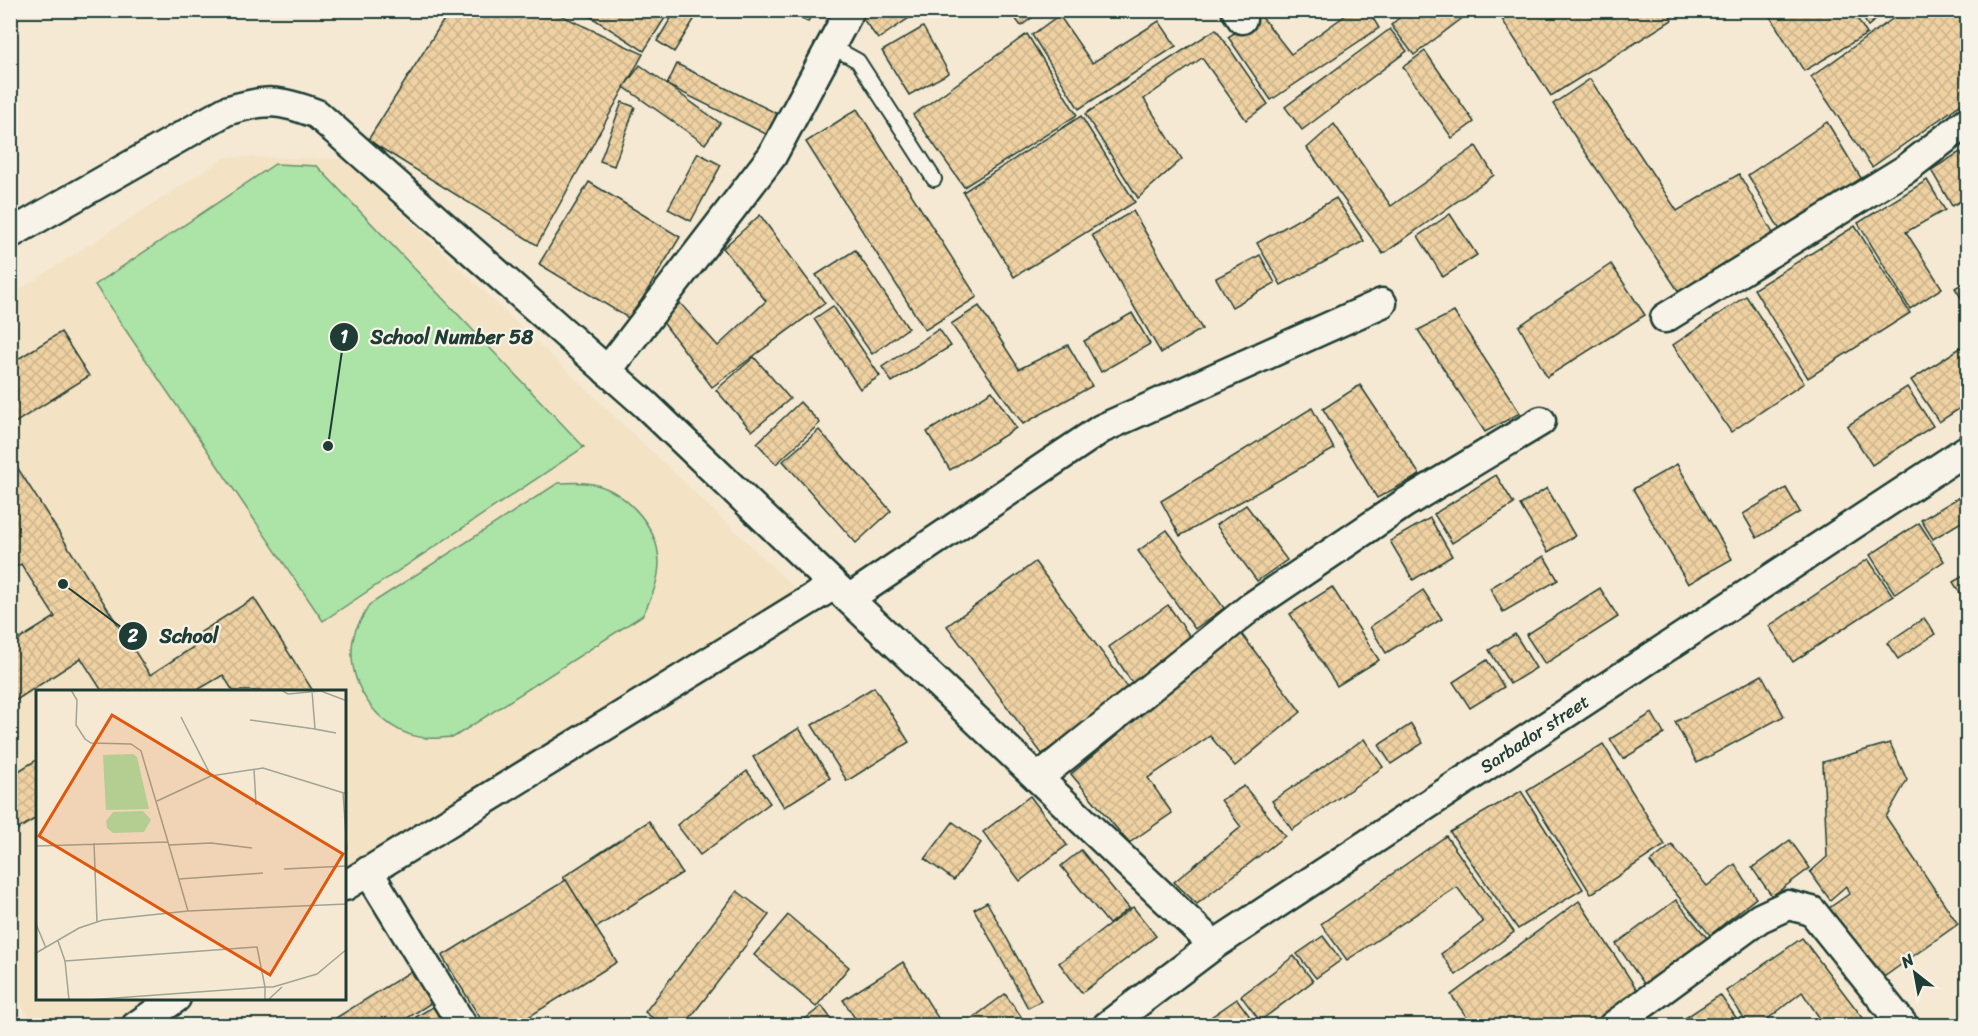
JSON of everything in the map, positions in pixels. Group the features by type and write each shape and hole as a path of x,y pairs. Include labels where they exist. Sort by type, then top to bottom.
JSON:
{"street":[{"path":"608,371 772,156 850,10"},
{"path":"10,234 226,111 258,101 290,103 317,114 608,371 1214,945"},
{"path":"1665,318 1906,168 1968,121"},
{"path":"463,1026 356,878 842,592 1101,429 1382,303"},
{"path":"1038,778 1251,607 1405,503 1541,421"},
{"name":"Sarbador street","path":"1107,1026 1214,945 1968,449"},
{"path":"1613,1026 1760,918 1788,905 1812,911 1904,1026"},
{"path":"136,1026 175,1000"}],"lane":[{"path":"831,46 858,61 934,179"}],"shaded area":[{"path":"226,157 345,159 803,596 346,886 346,690 36,690 36,1000 168,1000 127,1025 34,1025 10,985 10,296"}],"green space":[{"path":"275,164 317,166 584,447 323,621 95,285"},
{"path":"558,483 586,483 600,486 625,500 645,522 657,548 659,569 652,596 643,615 454,737 426,738 408,734 392,726 366,700 353,665 352,647 356,629 369,605"}],"building":[{"path":"450,10 550,10 643,54 537,245 368,140"},
{"path":"580,10 670,10 644,51"},
{"path":"676,10 700,10 674,52 657,41"},
{"path":"785,10 813,10 808,22"},
{"path":"866,10 921,10 878,39 860,15"},
{"path":"1009,10 1042,10 1021,26"},
{"path":"1353,10 1368,10 1379,28 1271,100 1228,37 1261,16 1291,54"},
{"path":"1408,10 1473,10 1414,55 1391,25"},
{"path":"1499,10 1667,10 1672,20 1551,96 1498,13"},
{"path":"1766,10 1852,10 1867,34 1804,71"},
{"path":"1859,10 1887,10 1868,26"},
{"path":"1905,10 1968,10 1968,99 1872,167 1811,77"},
{"path":"1059,15 1092,63 1159,21 1176,46 1079,109 1032,35"},
{"path":"923,27 949,73 909,95 882,51"},
{"path":"1216,29 1268,104 1246,120 1202,58 1144,99 1182,159 1138,198 1085,114"},
{"path":"1390,29 1407,51 1302,130 1285,107"},
{"path":"1027,34 1077,115 964,187 913,115"},
{"path":"1425,51 1474,122 1452,138 1403,67"},
{"path":"677,64 780,115 770,136 667,85"},
{"path":"640,65 720,123 705,144 624,87"},
{"path":"1590,79 1677,211 1739,174 1778,242 1681,295 1553,104"},
{"path":"622,102 635,107 614,166 600,161"},
{"path":"857,109 977,297 925,330 806,142"},
{"path":"1081,116 1135,202 1014,277 963,192"},
{"path":"1827,122 1864,183 1784,237 1748,175"},
{"path":"1334,124 1391,206 1476,146 1494,175 1383,254 1307,148"},
{"path":"1960,152 1968,164 1968,197 1952,206 1931,170"},
{"path":"698,153 721,165 691,221 668,209"},
{"path":"1927,180 1945,210 1906,232 1942,288 1910,309 1858,223"},
{"path":"589,182 680,237 630,319 539,264"},
{"path":"1336,198 1364,241 1281,285 1257,243"},
{"path":"1133,211 1202,329 1161,353 1092,235"},
{"path":"1450,214 1477,255 1443,277 1418,236"},
{"path":"760,215 825,303 712,387 662,321 680,303 718,346 766,301 723,248"},
{"path":"1855,226 1910,313 1808,378 1754,289"},
{"path":"855,250 908,328 872,354 816,275"},
{"path":"1260,255 1275,283 1232,307 1216,278"},
{"path":"1611,264 1645,315 1547,377 1519,326"},
{"path":"1968,280 1968,309 1955,288"},
{"path":"1746,296 1804,383 1731,432 1673,345"},
{"path":"833,306 880,376 860,389 814,319"},
{"path":"979,306 1019,369 1068,345 1092,386 1023,424 951,324"},
{"path":"1454,312 1520,413 1485,432 1418,330"},
{"path":"1132,313 1150,344 1101,372 1084,341"},
{"path":"939,329 951,346 892,382 882,367"},
{"path":"61,332 89,376 10,426 10,364"},
{"path":"1968,343 1968,403 1939,422 1911,380"},
{"path":"754,357 790,399 752,431 716,390"},
{"path":"1360,385 1420,475 1377,498 1323,409"},
{"path":"1907,387 1933,426 1872,465 1847,426"},
{"path":"992,391 1016,428 950,470 927,432"},
{"path":"800,402 820,423 776,464 757,443"},
{"path":"1312,408 1334,449 1180,536 1161,501"},
{"path":"819,430 891,511 856,543 783,461"},
{"path":"10,456 150,675 206,639 201,632 254,598 312,690 232,690 223,675 198,690 101,690 81,658 10,704 10,645 55,617 21,564 10,570"},
{"path":"1677,464 1732,559 1688,584 1633,489"},
{"path":"1496,475 1514,504 1452,543 1434,514"},
{"path":"1547,488 1575,536 1548,552 1520,505"},
{"path":"1786,488 1800,512 1757,538 1743,514"},
{"path":"1961,496 1968,507 1968,518 1933,539 1921,520"},
{"path":"1246,505 1287,560 1257,581 1216,525"},
{"path":"1430,518 1452,556 1413,580 1390,541"},
{"path":"1919,523 1944,561 1895,594 1870,555"},
{"path":"1167,530 1224,608 1195,629 1138,551"},
{"path":"1544,556 1558,580 1503,612 1490,588"},
{"path":"1868,559 1893,596 1793,662 1769,626"},
{"path":"1035,562 1129,689 1042,754 947,626"},
{"path":"1968,573 1968,606 1953,582"},
{"path":"1332,587 1379,660 1337,686 1290,614"},
{"path":"1600,588 1618,617 1545,664 1526,635"},
{"path":"1423,590 1442,619 1386,653 1370,627"},
{"path":"1168,605 1194,642 1134,686 1109,647"},
{"path":"1924,618 1935,634 1898,659 1887,643"},
{"path":"1240,632 1301,712 1235,766 1210,736 1148,778 1172,813 1129,843 1071,774"},
{"path":"1515,634 1536,668 1510,684 1489,650"},
{"path":"1487,660 1504,687 1470,708 1453,682"},
{"path":"1762,675 1784,716 1697,763 1675,722"},
{"path":"874,687 909,742 847,781 812,725"},
{"path":"1652,713 1664,734 1623,759 1610,739"},
{"path":"1411,724 1423,743 1391,764 1379,745"},
{"path":"799,728 830,778 784,807 753,757"},
{"path":"1364,739 1383,767 1292,830 1272,801"},
{"path":"1890,743 1907,780 1886,817 1958,924 1874,984 1822,913 1849,894 1846,886 1830,900 1810,872 1827,857 1823,762"},
{"path":"1603,744 1665,845 1591,894 1527,791"},
{"path":"36,760 36,818 10,834 10,776"},
{"path":"747,771 770,803 700,855 677,825"},
{"path":"1244,786 1285,836 1197,904 1174,882 1241,827 1221,800"},
{"path":"1521,791 1583,889 1518,929 1450,832"},
{"path":"1030,796 1067,845 1020,881 983,832"},
{"path":"649,821 682,873 596,928 563,877"},
{"path":"953,822 981,843 954,880 925,859"},
{"path":"1446,836 1514,932 1456,975 1441,954 1483,922 1457,887 1347,960 1321,924"},
{"path":"1790,840 1810,868 1772,896 1752,868"},
{"path":"1672,845 1707,886 1735,864 1756,898 1710,935 1650,862"},
{"path":"1081,850 1129,908 1109,924 1061,866"},
{"path":"566,880 617,962 514,1026 485,1026 442,956"},
{"path":"737,891 769,915 684,1026 663,1026 645,1012"},
{"path":"1676,900 1708,939 1645,985 1616,944"},
{"path":"1579,901 1640,994 1595,1026 1473,1026 1451,995"},
{"path":"987,902 1041,1001 1028,1008 974,909"},
{"path":"1133,907 1156,936 1082,993 1059,963"},
{"path":"788,915 849,967 816,1007 754,955"},
{"path":"1323,936 1341,960 1316,978 1297,954"},
{"path":"1802,938 1869,1026 1825,1026 1802,992 1759,1026 1749,1026 1726,991"},
{"path":"1294,956 1313,981 1260,1021 1241,996"},
{"path":"903,962 943,1026 860,1026 843,1000"},
{"path":"413,970 431,1003 395,1026 323,1026"},
{"path":"1005,994 1025,1022 1021,1026 962,1026"},
{"path":"1720,995 1742,1026 1673,1026"},
{"path":"1237,999 1256,1025 1198,1026"},
{"path":"439,1003 453,1026 421,1026 416,1017"},
{"path":"822,1006 836,1026 796,1026"}],"place":[{"name":"School Number 58","path":"328,446"},
{"name":"School","path":"63,584"}]}
